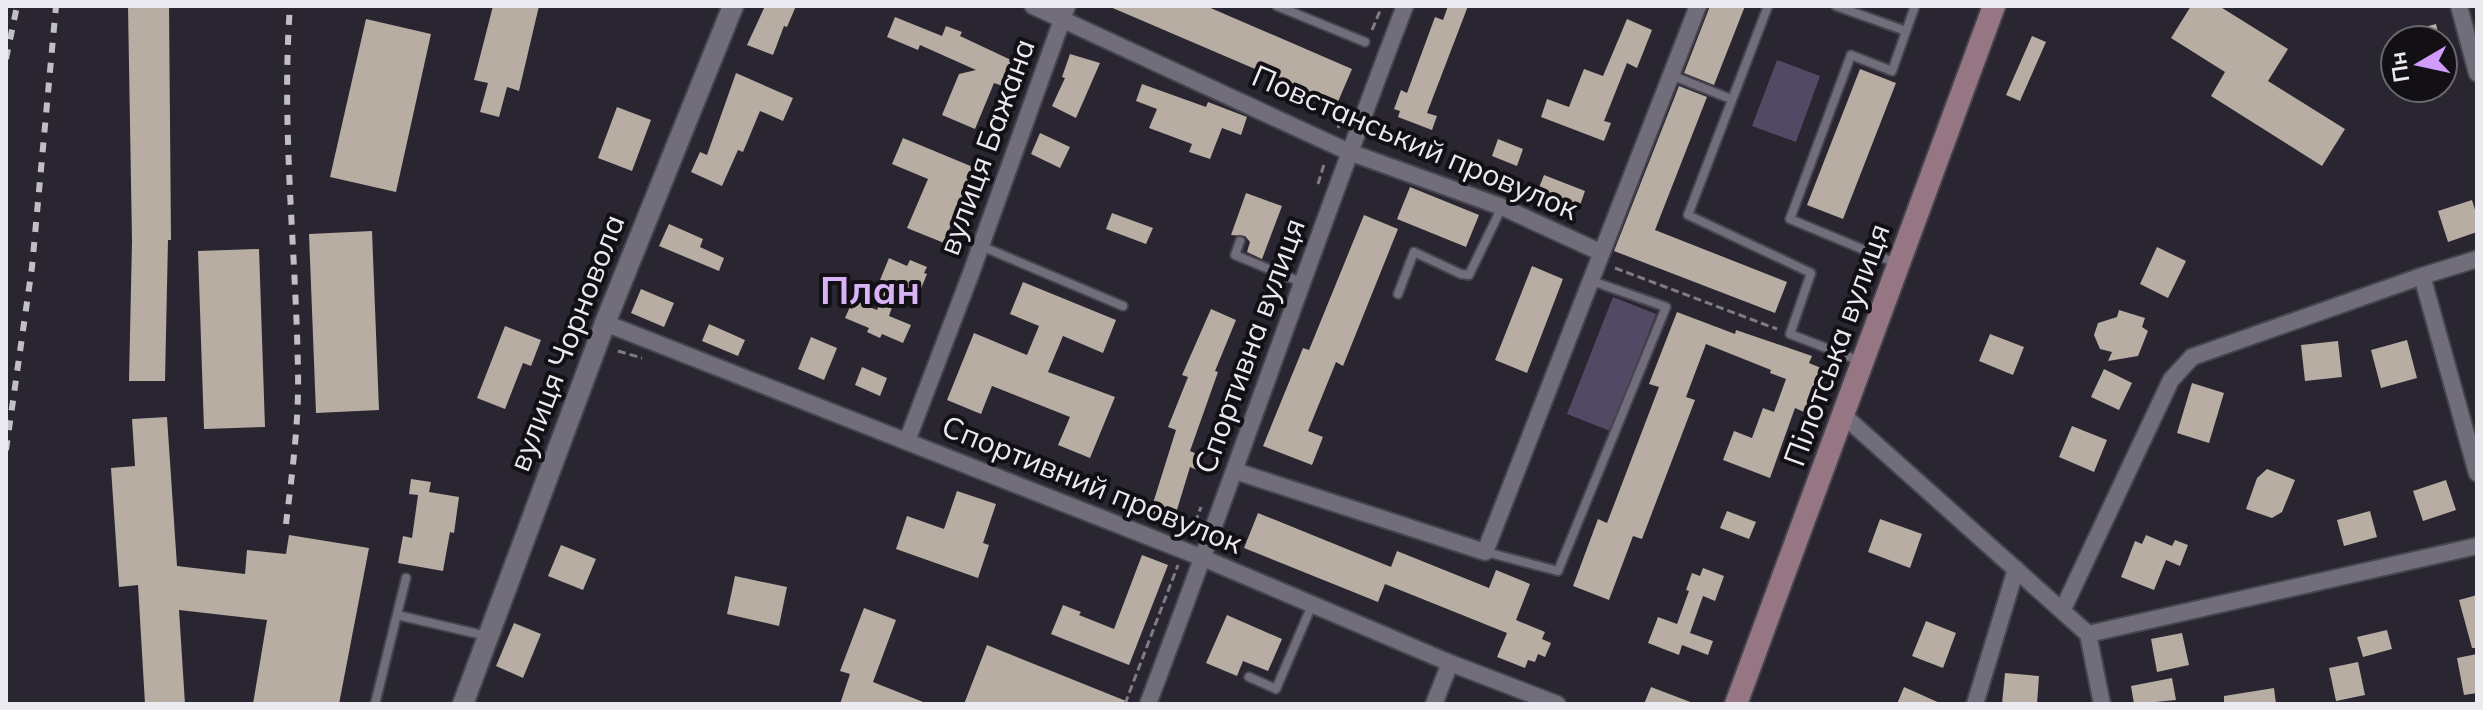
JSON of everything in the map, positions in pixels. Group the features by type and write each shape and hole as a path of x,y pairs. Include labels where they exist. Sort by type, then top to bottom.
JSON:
{"main road":[{"name":"Пілотська вулиця","path":"1736,704 1994,6"}],"street":[{"name":"вулиця Чорновола","path":"463,704 605,323 733,6"},
{"name":"Повстанський провулок","path":"1033,6 1065,12 1349,152 1502,207 1598,256"},
{"name":"Спортивна вулиця","path":"1148,704 1405,6"},
{"path":"1235,471 1485,552 1698,6"},
{"path":"2459,6 2470,21 2477,73"},
{"name":"вулиця Бажана","path":"907,441 1065,12"},
{"path":"2063,609 2171,380 2192,357 2477,259"},
{"path":"2422,276 2477,473"},
{"name":"Спортивний провулок","path":"605,323 1203,558 1450,663 1557,704"},
{"path":"1843,415 2088,634 2102,704"},
{"path":"2088,634 2477,546"},
{"path":"1975,704 2016,569"},
{"path":"1434,704 1450,663"}],"lane":[{"path":"1277,6 1365,42"},
{"path":"1768,6 1688,215 1811,273 1790,334 1862,362"},
{"path":"1836,6 1906,31"},
{"path":"1898,264 1790,219 1851,55 1892,71 1915,6"},
{"path":"1670,75 1731,99"},
{"path":"1398,294 1414,252 1469,275 1502,207"},
{"path":"1240,241 1235,255 1304,283"},
{"path":"981,246 1123,306"},
{"path":"1485,552 1558,571 1666,307 1589,280"},
{"path":"375,704 406,578"},
{"path":"1249,677 1276,689 1313,605"},
{"path":"397,615 488,637"}],"path":[{"path":"1365,42 1382,6"},
{"path":"1331,143 1348,103"},
{"path":"1598,256 1790,334"},
{"path":"1125,704 1180,561"}],"shaded area":[{"path":"1777,60 1820,76 1796,142 1752,126"},
{"path":"1613,297 1656,314 1610,431 1567,414"}],"building":[{"path":"128,6 169,6 171,240 168,240 165,381 129,381 132,241"},
{"path":"493,6 539,6 519,91 507,87 499,117 480,112 488,83 474,80"},
{"path":"765,6 796,6 773,55 747,45"},
{"path":"1108,6 1206,6 1352,69 1337,104"},
{"path":"1448,6 1468,6 1427,113 1437,116 1432,130 1398,117 1400,111 1394,109 1401,90 1407,93 1435,17 1443,20"},
{"path":"1710,6 1745,6 1714,85 1684,73"},
{"path":"2191,6 2219,6 2288,49 2268,81 2345,129 2322,166 2211,96 2225,72 2171,38"},
{"path":"895,17 942,36 946,26 1011,60 1003,86 994,83 975,129 942,115 959,74 976,70 920,45 918,50 887,37"},
{"path":"366,19 431,34 396,192 330,177"},
{"path":"1627,19 1652,30 1637,68 1627,63 1604,121 1611,123 1604,141 1541,117 1547,99 1569,107 1584,69 1603,76"},
{"path":"2032,36 2046,42 2020,101 2006,95"},
{"path":"1070,54 1100,63 1076,118 1052,106 1065,78 1062,77"},
{"path":"1860,69 1896,83 1843,219 1807,205"},
{"path":"736,73 793,98 783,121 760,111 743,152 738,150 722,186 691,172 700,152 707,155"},
{"path":"1142,84 1206,107 1208,102 1247,117 1241,135 1222,128 1210,159 1189,152 1192,144 1149,128 1157,109 1136,101"},
{"path":"1679,86 1707,97 1655,230 1787,282 1775,313 1614,251"},
{"path":"617,107 651,120 632,171 598,158"},
{"path":"1040,133 1070,147 1060,168 1031,154"},
{"path":"903,138 973,167 944,243 907,228 928,179 892,164"},
{"path":"1498,139 1523,149 1517,166 1492,156"},
{"path":"1544,175 1585,191 1578,211 1536,195"},
{"path":"1410,187 1479,215 1466,247 1397,219"},
{"path":"1246,193 1282,206 1262,259 1247,252 1250,242 1245,236 1231,235"},
{"path":"2472,200 2477,216 2477,232 2448,242 2438,211"},
{"path":"1112,213 1153,228 1146,244 1106,229"},
{"path":"1364,215 1398,229 1343,366 1336,362 1308,431 1323,437 1312,465 1263,446 1303,348 1309,350"},
{"path":"669,224 703,239 700,247 724,258 719,271 659,246"},
{"path":"372,231 379,410 316,413 309,234"},
{"path":"2157,247 2186,261 2168,298 2140,284"},
{"path":"259,249 265,427 204,429 198,251"},
{"path":"889,258 907,266 910,260 927,267 918,296 880,280"},
{"path":"1532,266 1563,279 1527,373 1495,360"},
{"path":"1023,282 1116,320 1103,353 1063,336 1048,372 1115,397 1090,458 1058,445 1070,417 992,386 981,414 947,400 974,333 1027,355 1039,326 1010,314"},
{"path":"641,289 674,303 664,327 631,313"},
{"path":"885,290 896,295 889,316 911,325 903,343 882,334 880,338 867,332 869,328 845,318 853,300 877,310"},
{"path":"1211,309 1236,320 1215,371 1218,372 1190,451 1202,456 1197,470 1190,467 1173,523 1149,516 1176,430 1168,427 1188,377 1182,375"},
{"path":"2119,310 2145,318 2142,327 2148,331 2138,356 2108,361 2112,352 2100,349 2094,335 2098,323 2117,317"},
{"path":"1677,312 1735,334 1736,330 1812,356 1809,363 1821,368 1804,412 1795,408 1770,478 1723,460 1734,431 1752,438 1763,408 1774,412 1786,379 1706,344 1686,397 1695,400 1642,539 1633,536 1609,600 1573,586 1598,519 1607,523 1659,387 1649,384"},
{"path":"709,324 745,340 738,356 702,341"},
{"path":"505,326 541,340 531,366 523,363 505,409 477,398"},
{"path":"1990,334 2024,347 2013,375 1979,361"},
{"path":"811,337 837,348 824,380 798,369"},
{"path":"2407,340 2417,378 2381,388 2371,350"},
{"path":"2338,341 2342,377 2305,381 2301,345"},
{"path":"862,367 887,378 880,396 855,385"},
{"path":"2104,369 2132,383 2119,410 2091,397"},
{"path":"2192,383 2224,393 2209,443 2177,433"},
{"path":"167,417 177,566 245,574 247,550 286,554 289,535 369,548 339,704 253,704 267,620 179,610 185,704 145,704 138,585 119,587 111,468 135,466 132,419"},
{"path":"2072,426 2107,440 2094,472 2059,457"},
{"path":"2267,469 2295,480 2282,512 2272,518 2246,509 2257,478"},
{"path":"411,479 431,482 429,492 459,497 454,533 450,532 443,571 398,563 403,536 412,538 418,495 409,494"},
{"path":"2446,480 2456,510 2423,521 2413,491"},
{"path":"957,491 996,504 983,543 989,545 978,578 896,549 907,516 944,529"},
{"path":"1727,511 1756,522 1749,539 1720,528"},
{"path":"2370,511 2377,537 2344,546 2337,520"},
{"path":"1258,513 1391,567 1397,551 1489,588 1496,570 1530,584 1516,620 1545,632 1542,639 1551,643 1545,657 1538,654 1535,662 1528,660 1525,668 1497,657 1507,633 1385,584 1378,602 1244,548"},
{"path":"1880,519 1922,534 1910,568 1868,552"},
{"path":"2146,535 2172,546 2175,540 2188,545 2180,566 2166,560 2154,590 2121,577 2135,541 2142,544"},
{"path":"561,545 596,559 583,590 548,576"},
{"path":"1142,555 1168,565 1129,665 1051,634 1063,605 1114,629"},
{"path":"1703,568 1724,576 1715,601 1703,596 1690,633 1713,641 1708,655 1682,645 1679,655 1648,643 1658,617 1677,624 1692,573 1700,576"},
{"path":"735,576 787,587 779,626 727,614"},
{"path":"2477,595 2477,648 2472,648 2459,600"},
{"path":"864,608 896,620 873,682 928,704 840,704 850,674 840,671"},
{"path":"1227,615 1282,639 1268,671 1243,661 1237,676 1206,663"},
{"path":"1926,621 1956,633 1943,668 1912,656"},
{"path":"514,623 541,634 523,678 496,666"},
{"path":"2387,630 2392,649 2363,657 2357,637"},
{"path":"2182,633 2189,665 2157,672 2151,639"},
{"path":"987,645 1131,703 964,704"},
{"path":"2477,654 2477,693 2464,695 2457,658"},
{"path":"2358,662 2365,695 2336,701 2329,668"},
{"path":"2005,673 2039,676 2037,704 2002,704"},
{"path":"2172,678 2176,700 2134,704 2131,686"},
{"path":"1651,687 1693,703 1693,704 1644,704"},
{"path":"1904,687 1942,704 1897,704"},
{"path":"2274,688 2276,704 2224,704 2224,696"}],"railway":[{"path":"6,59 17,6"},
{"path":"6,450 32,267 56,6"},
{"path":"286,524 298,391 287,98 290,6"}],"district":[{"name":"План","path":"870,291"}]}
